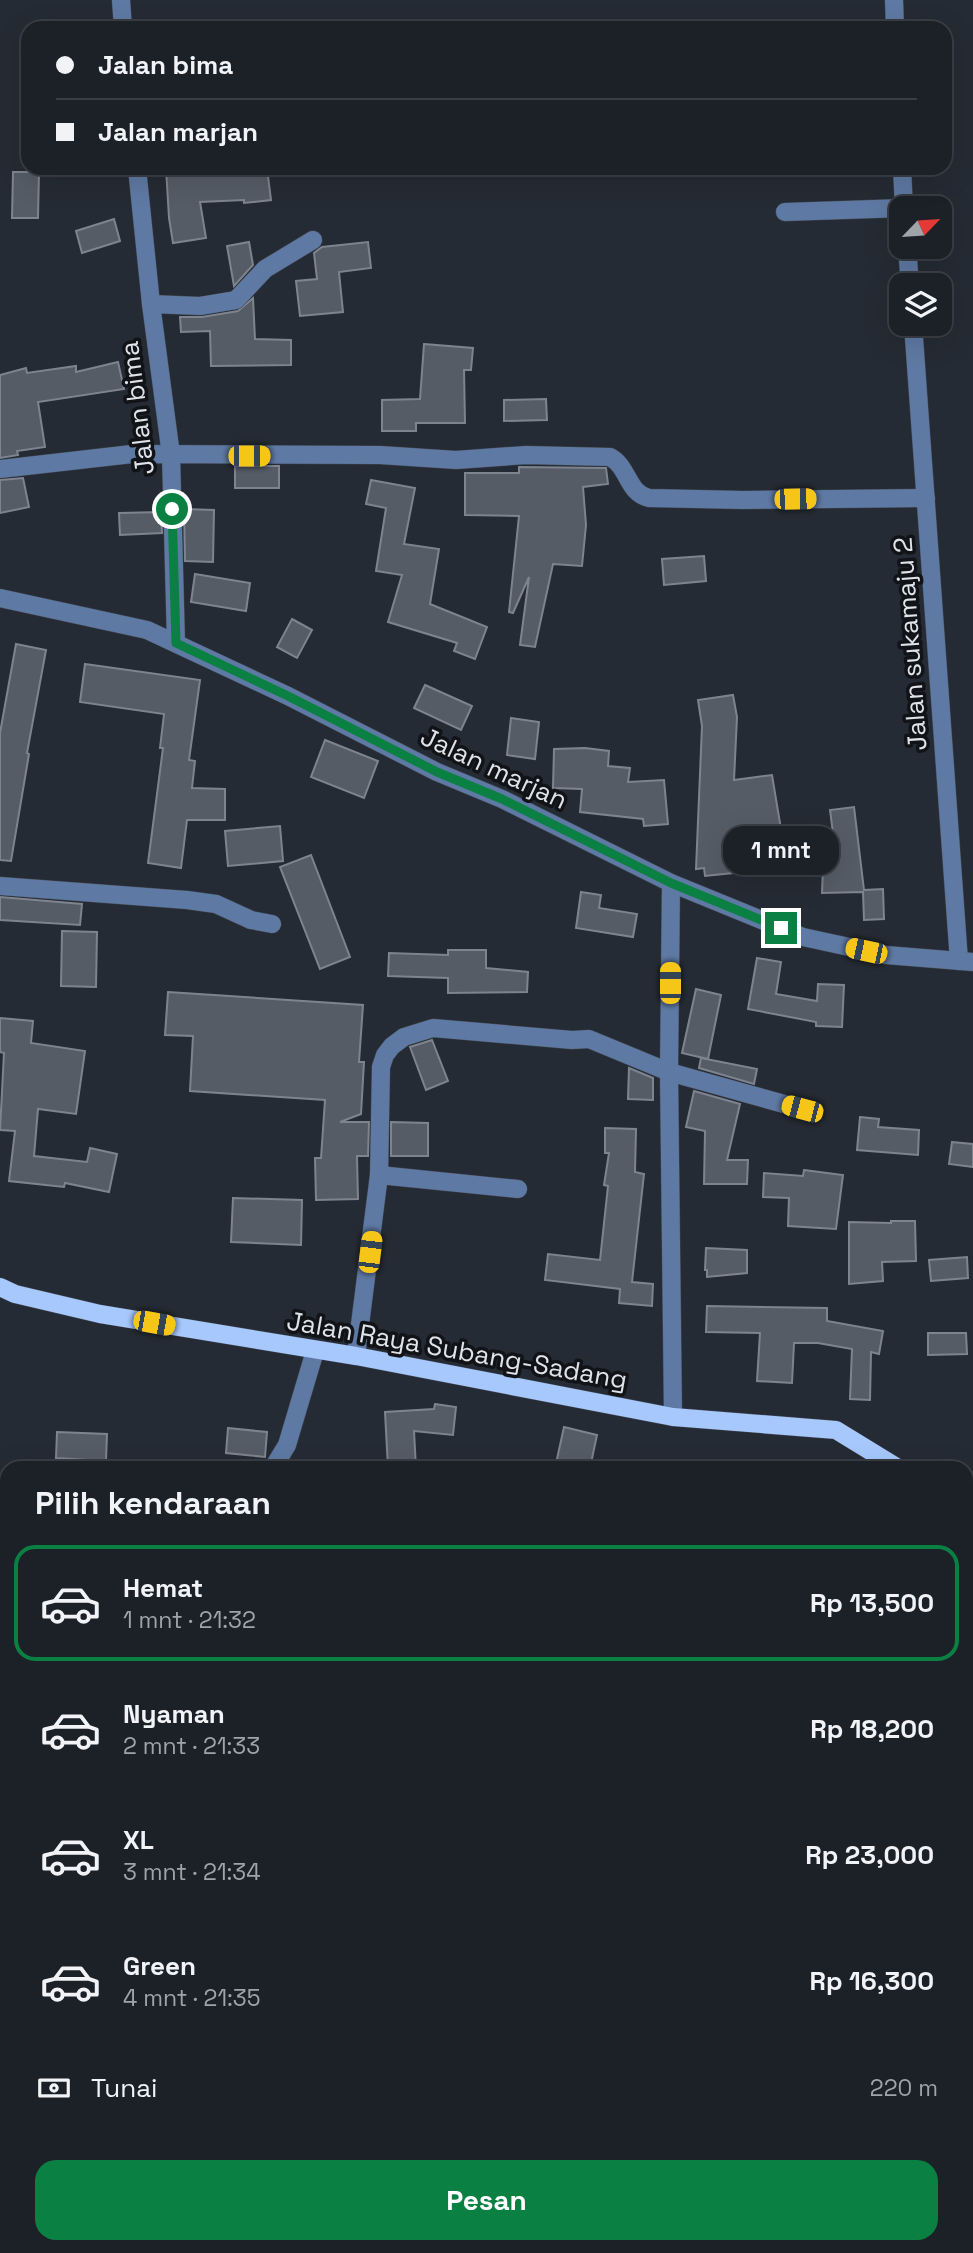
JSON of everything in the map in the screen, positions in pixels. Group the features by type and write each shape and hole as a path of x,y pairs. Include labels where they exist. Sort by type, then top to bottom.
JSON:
{"main road":[{"name":"Jalan Raya Subang-Sadang","path":"0,1287 15,1294 100,1314 356,1356 673,1417 836,1430 887,1461"}],"street":[{"path":"121,0 122,21"},
{"path":"894,0 895,21"},
{"name":"Jalan bima","path":"138,175 150,304 171,455 176,643"},
{"path":"902,175 903,196"},
{"path":"785,212 889,209"},
{"path":"150,304 200,306 236,300 265,269 313,240"},
{"name":"Jalan sukamaju 2","path":"914,336 966,961"},
{"path":"0,469 132,454 380,455 456,460 527,456 610,457 621,464 632,488 638,494 649,498 926,498"},
{"name":"Jalan marjan","path":"0,597 147,631 176,643 288,696 437,772 502,799 671,883 803,937 886,956 966,961"},
{"path":"671,883 669,1072 673,1417"},
{"path":"0,886 187,900 216,904 251,920 272,923"},
{"path":"356,1356 379,1175 381,1067 385,1055 393,1046 418,1031 433,1028 572,1040 589,1038 669,1072 802,1109"},
{"path":"379,1175 518,1189"},
{"path":"278,1461 287,1445 315,1350"}],"building":[{"path":"13,172 39,175 38,218 12,218"},
{"path":"166,175 268,175 271,200 244,203 244,200 200,202 206,238 173,243"},
{"path":"114,219 120,241 82,253 76,231"},
{"path":"249,242 253,265 234,286 227,246"},
{"path":"368,242 371,268 339,272 343,312 300,316 296,281 317,279 314,253 322,247"},
{"path":"253,298 255,339 291,340 291,365 211,366 210,331 181,332 180,317 202,317 238,311"},
{"path":"424,344 473,348 471,370 464,370 465,423 416,423 416,431 382,431 382,400 420,399"},
{"path":"118,362 124,389 38,402 45,447 17,451 18,455 0,458 0,375 26,368 27,373 76,366 76,372"},
{"path":"546,399 547,420 504,421 504,400"},
{"path":"235,466 279,466 279,488 235,488"},
{"path":"519,467 606,468 608,484 583,487 586,525 582,566 553,564 535,647 520,645 529,577 513,613 509,612 519,516 465,515 465,473 519,473"},
{"path":"23,478 29,507 0,513 0,480"},
{"path":"371,480 415,488 404,544 439,549 430,604 487,627 475,659 454,651 457,643 388,622 402,575 376,571 386,508 366,504"},
{"path":"184,509 214,510 213,562 185,561"},
{"path":"161,512 162,533 120,535 119,513"},
{"path":"704,556 706,581 664,585 662,559"},
{"path":"195,574 250,583 246,611 191,602"},
{"path":"292,619 312,630 297,658 277,647"},
{"path":"16,644 46,650 11,861 0,860 0,733"},
{"path":"85,664 200,680 189,760 195,761 192,788 225,789 225,820 187,820 181,868 148,863 163,748 160,748 164,714 80,702"},
{"path":"425,685 472,706 461,730 414,708"},
{"path":"733,695 737,717 734,780 772,775 785,853 732,859 733,873 705,876 704,868 696,869 702,726 698,700"},
{"path":"511,718 539,722 535,759 507,755"},
{"path":"325,740 378,761 364,798 311,777"},
{"path":"585,748 609,751 608,766 630,768 628,782 664,780 668,824 644,826 643,819 580,812 582,789 553,788 554,749"},
{"path":"854,807 864,890 883,889 884,919 864,920 863,892 822,893 824,841 834,841 830,810"},
{"path":"280,826 283,861 228,866 225,831"},
{"path":"311,855 350,957 320,969 280,867"},
{"path":"581,892 601,895 599,908 637,914 633,937 576,928"},
{"path":"0,897 82,904 80,925 0,920"},
{"path":"62,931 97,932 96,987 61,986"},
{"path":"448,950 486,950 486,968 528,972 527,992 448,993 448,978 388,976 389,953 448,955"},
{"path":"757,958 781,962 776,994 817,1001 818,984 844,985 842,1027 816,1026 816,1022 748,1009"},
{"path":"696,989 721,995 708,1059 682,1053"},
{"path":"168,992 363,1005 359,1062 364,1062 361,1114 340,1122 369,1122 368,1156 357,1156 358,1199 316,1200 315,1158 321,1158 325,1100 190,1091 193,1036 165,1035"},
{"path":"0,1018 33,1021 31,1043 85,1051 76,1114 38,1109 34,1156 87,1162 90,1148 117,1154 109,1192 65,1183 64,1187 9,1181 15,1131 0,1130 4,1053 0,1052"},
{"path":"432,1040 448,1081 426,1090 410,1047"},
{"path":"701,1058 757,1069 754,1084 699,1068"},
{"path":"629,1068 653,1078 653,1100 628,1099"},
{"path":"694,1091 740,1104 727,1160 748,1160 747,1184 704,1184 705,1131 686,1127"},
{"path":"860,1117 879,1119 878,1127 919,1130 918,1155 857,1150"},
{"path":"391,1122 428,1123 428,1156 391,1156"},
{"path":"605,1128 636,1129 635,1172 644,1174 632,1282 653,1284 652,1306 619,1303 620,1289 545,1280 548,1254 600,1260 608,1186 604,1185 609,1153 605,1153"},
{"path":"952,1142 973,1144 973,1167 949,1164"},
{"path":"804,1170 843,1175 836,1229 788,1226 789,1198 763,1197 764,1173 803,1176"},
{"path":"233,1198 302,1200 301,1245 231,1242"},
{"path":"915,1221 916,1261 882,1262 883,1281 849,1284 849,1222"},
{"path":"706,1248 747,1250 747,1273 707,1277"},
{"path":"967,1257 968,1278 931,1281 929,1260"},
{"path":"707,1306 827,1308 827,1321 883,1331 879,1354 871,1352 870,1400 850,1399 852,1349 818,1343 794,1343 792,1383 757,1381 760,1333 706,1332"},
{"path":"928,1333 966,1333 967,1354 928,1355"},
{"path":"435,1404 456,1407 453,1435 414,1431 416,1461 388,1461 385,1412 434,1409"},
{"path":"564,1427 597,1435 591,1461 557,1461"},
{"path":"228,1428 267,1432 265,1457 226,1453"},
{"path":"57,1432 107,1434 106,1461 56,1458"}],"route":[{"path":"172,509 176,643 288,696 437,772 502,799 671,883 781,928"}]}
